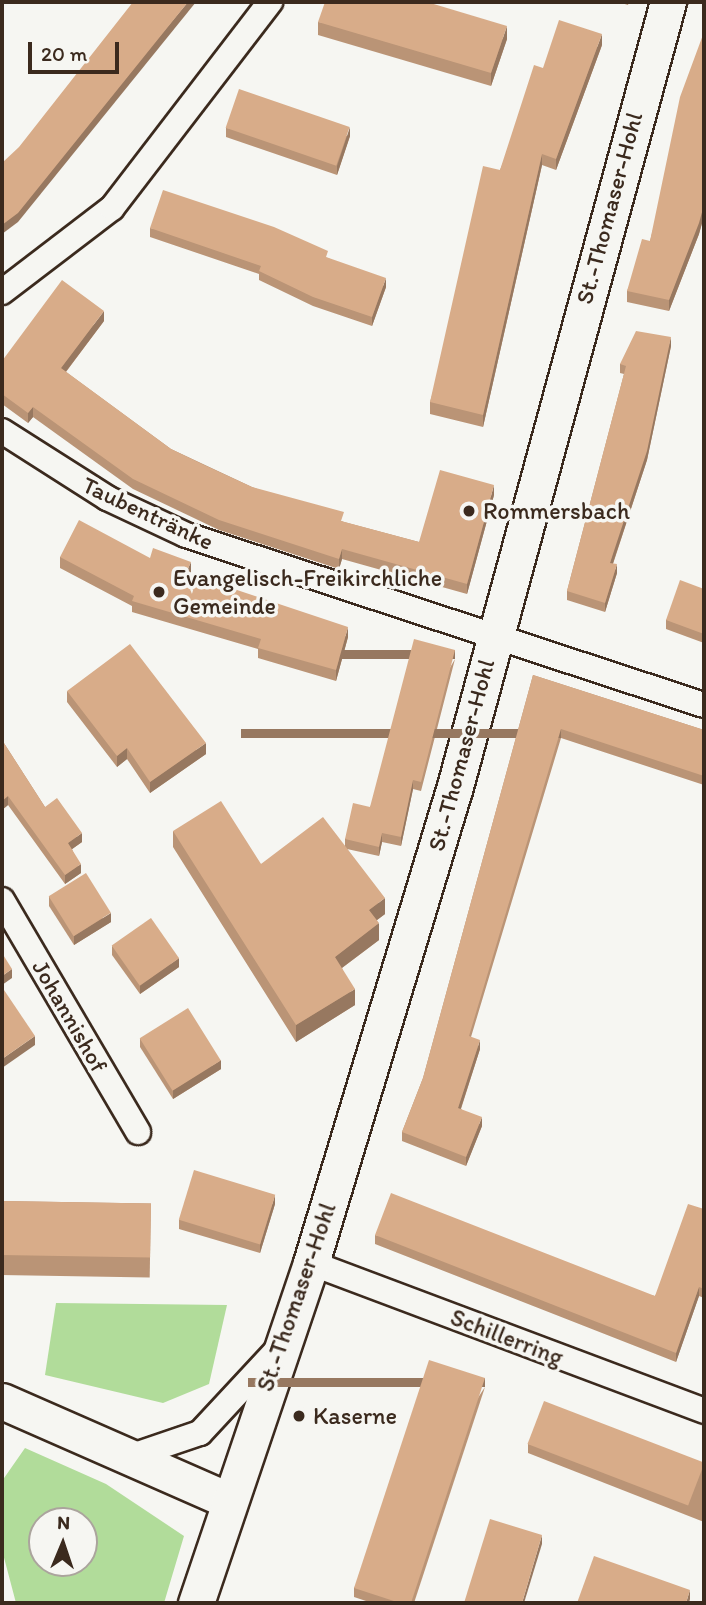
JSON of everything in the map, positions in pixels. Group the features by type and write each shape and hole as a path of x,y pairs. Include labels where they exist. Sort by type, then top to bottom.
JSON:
{"street":[{"path":"2,292 112,208 270,2"},
{"name":"St.-Thomaser-Hohl","path":"196,1603 227,1500 311,1263 454,790 493,636 668,2"},
{"name":"Taubentränke","path":"2,430 107,498 186,535 704,705"},
{"name":"Johannishof","path":"2,900 138,1132"},
{"name":"Schillerring","path":"311,1263 704,1408"},
{"path":"129,1457 200,1433 279,1347"},
{"path":"2,1401 227,1500"}],"green space":[{"path":"56,1303 227,1305 209,1384 163,1403 45,1375"},
{"path":"25,1448 106,1484 184,1536 164,1603 16,1603 2,1550 2,1481"}],"building":[{"path":"133,2 188,2 18,213 2,225 2,163 19,147"},
{"path":"325,2 427,2 507,26 491,73 318,22"},
{"path":"559,20 602,34 556,159 542,154 483,415 430,402 483,166 500,170 534,65 543,68"},
{"path":"704,32 704,205 669,300 627,291 642,239 650,241 680,97"},
{"path":"239,89 350,127 336,166 226,128"},
{"path":"163,190 274,227 328,251 326,257 386,278 372,317 313,297 259,271 261,266 150,228"},
{"path":"62,280 104,311 61,368 171,449 202,464 252,487 344,512 341,521 419,542 440,470 494,485 467,584 342,549 339,559 219,520 133,479 33,407 28,413 2,394 2,361"},
{"path":"636,331 671,337 647,451 610,563 617,564 605,603 567,591 626,366 620,364"},
{"path":"79,520 150,558 153,548 191,562 186,573 348,627 336,670 258,648 261,639 132,601 134,596 60,557"},
{"path":"680,580 704,589 704,634 666,620"},
{"path":"414,639 455,650 421,782 413,780 401,837 382,833 379,847 345,839 353,803 370,807"},
{"path":"130,644 206,743 150,782 127,748 117,756 67,691"},
{"path":"533,675 704,730 704,776 561,729 469,1036 480,1040 458,1108 482,1117 466,1157 402,1132 423,1078"},
{"path":"2,740 45,807 57,798 82,833 68,843 81,864 65,875 8,796 2,801"},
{"path":"221,801 261,864 323,817 385,898 369,910 379,923 335,957 355,989 296,1025 173,831"},
{"path":"86,873 111,913 74,936 49,896"},
{"path":"151,918 179,958 140,986 112,946"},
{"path":"2,953 12,969 2,976"},
{"path":"2,987 35,1036 2,1059"},
{"path":"188,1008 221,1061 173,1091 140,1038"},
{"path":"194,1170 275,1195 260,1245 179,1220"},
{"path":"391,1193 655,1296 688,1204 704,1209 704,1289 699,1287 676,1353 375,1235"},
{"path":"2,1201 151,1204 150,1258 2,1255"},
{"path":"429,1360 485,1378 411,1603 400,1603 354,1588"},
{"path":"544,1401 704,1462 688,1506 528,1444"},
{"path":"490,1519 542,1535 522,1603 464,1603"},
{"path":"594,1556 690,1590 686,1603 577,1603"}],"place":[{"name":"Rommersbach","path":"469,511"},
{"name":"Evangelisch-Freikirchliche Gemeinde","path":"159,592"},
{"name":"Kaserne","path":"299,1416"}]}
